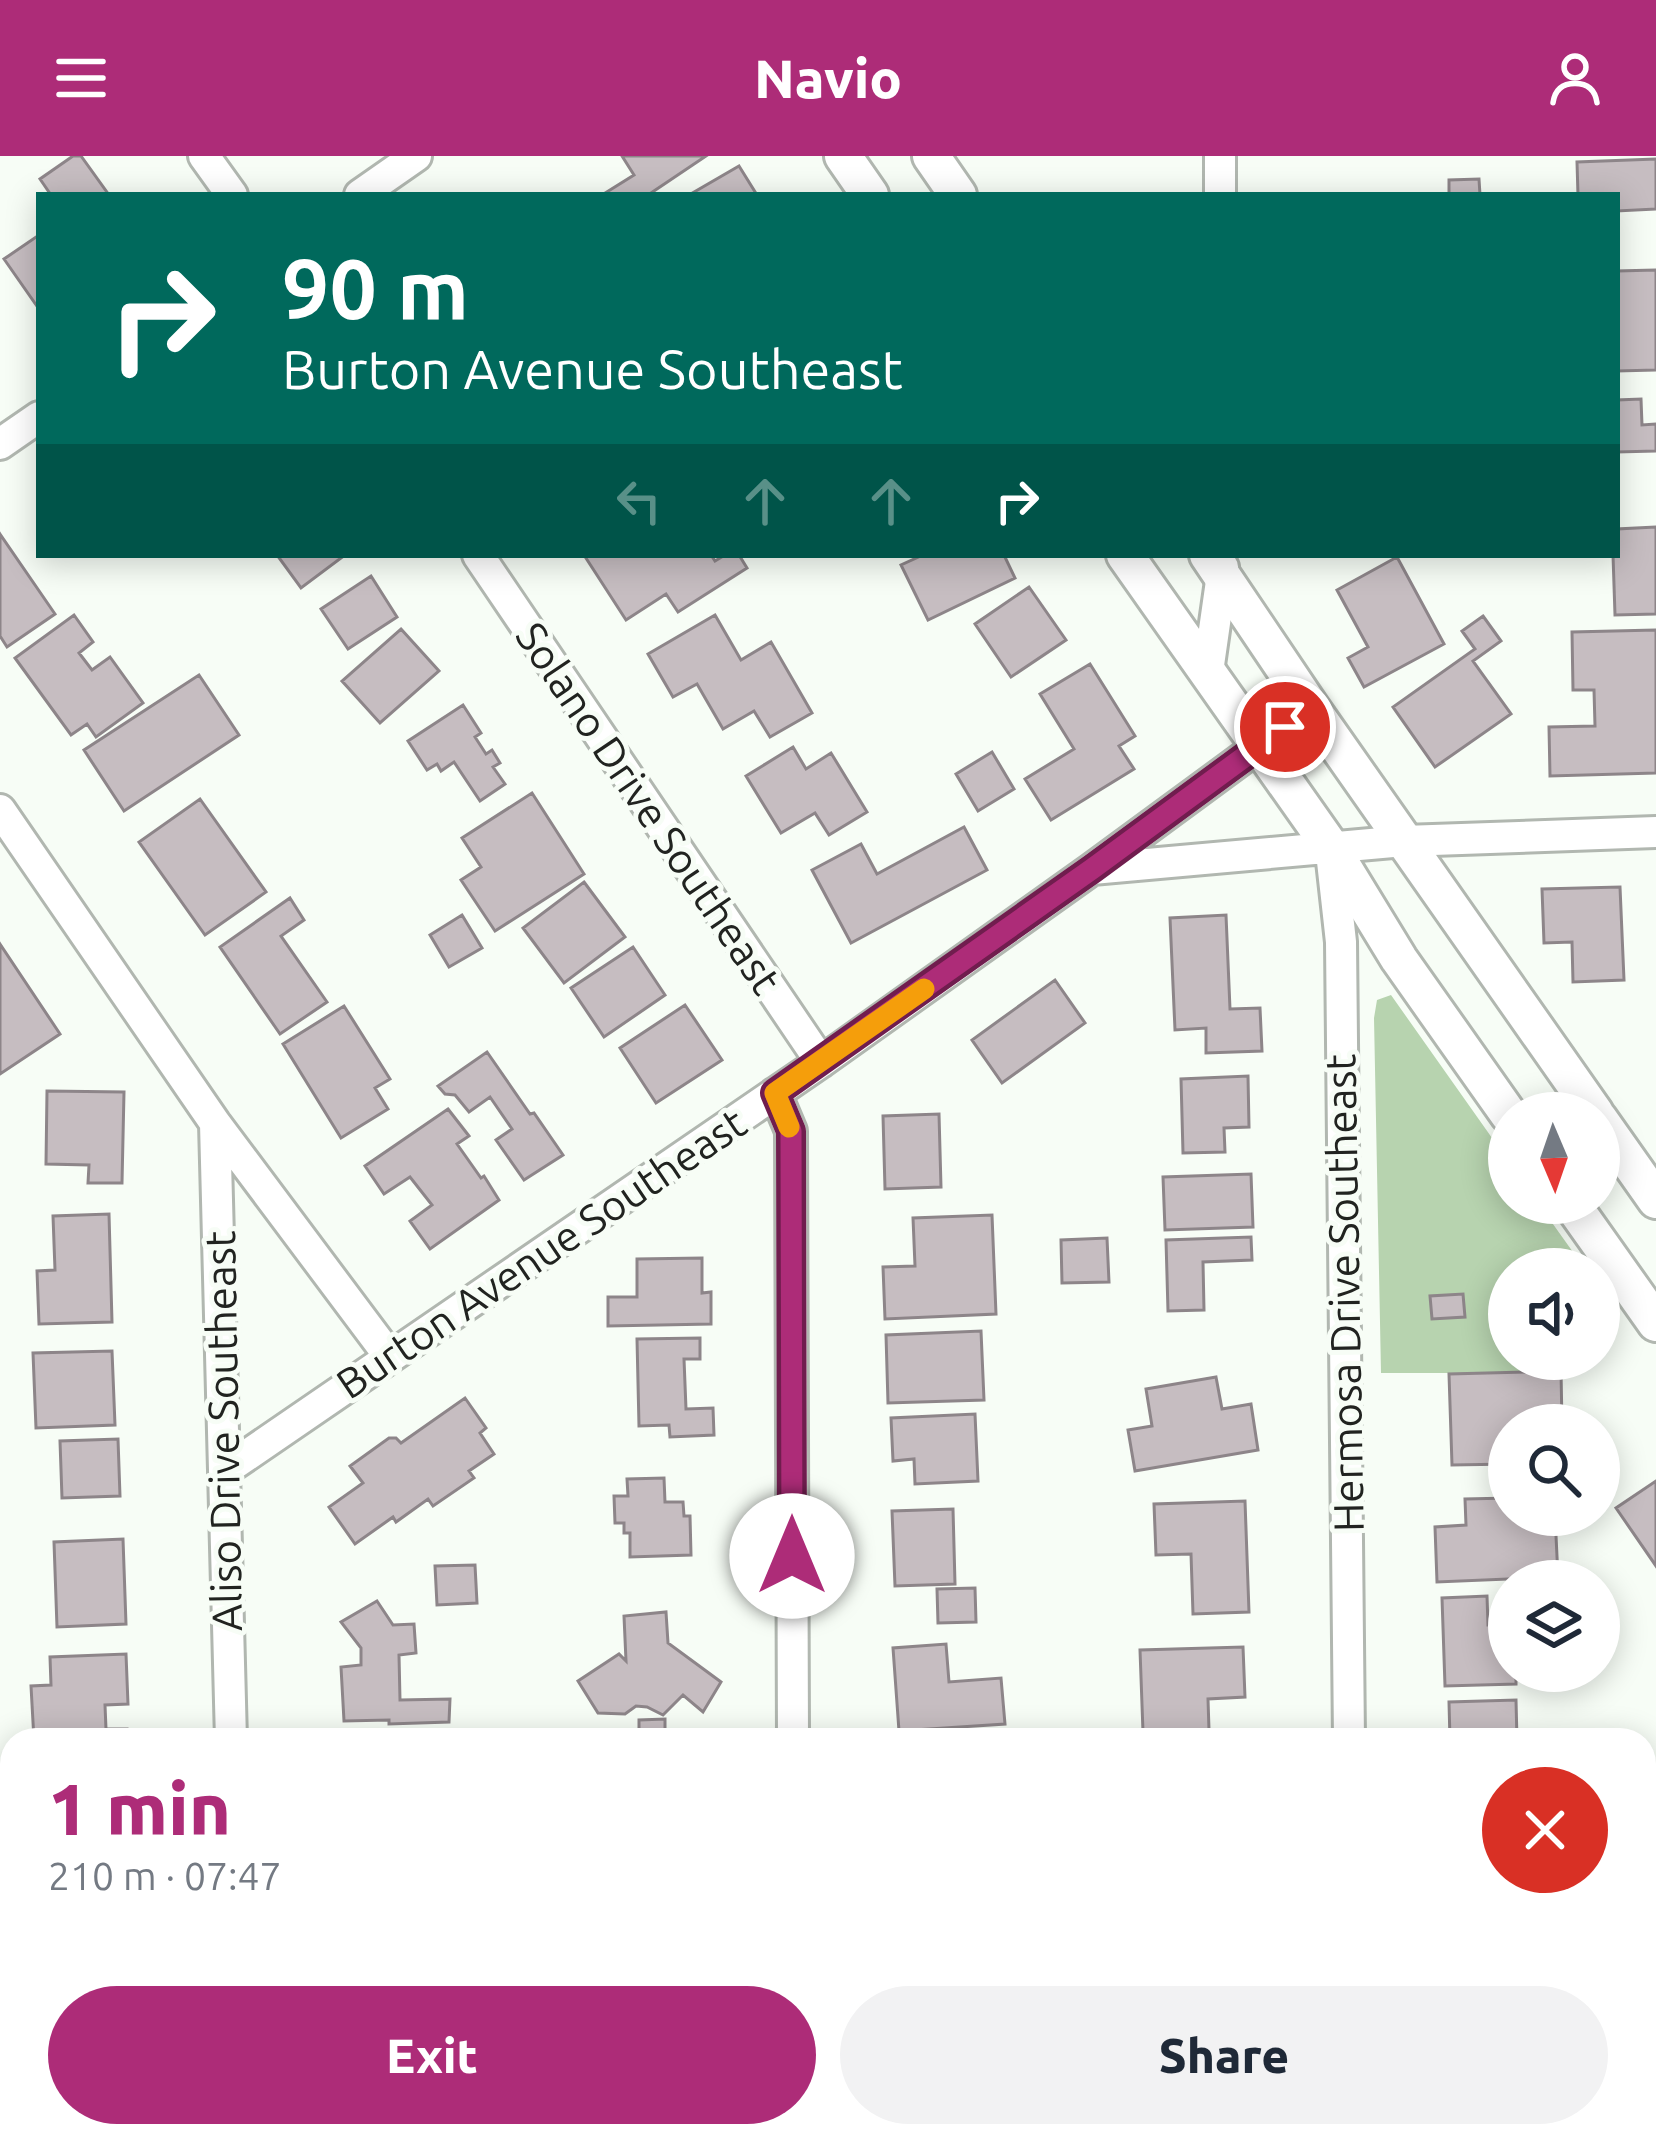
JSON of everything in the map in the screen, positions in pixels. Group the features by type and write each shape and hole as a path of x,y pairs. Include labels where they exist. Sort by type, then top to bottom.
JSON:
{"street":[{"path":"204,156 230,192"},
{"path":"364,192 416,156"},
{"path":"843,156 868,192"},
{"path":"931,156 956,192"},
{"path":"1220,156 1220,192"},
{"path":"0,444 36,419"},
{"name":"Solano Drive Southeast","path":"480,558 821,1062"},
{"path":"1127,558 1330,846 1399,959 1493,1092"},
{"path":"1208,672 1218,562"},
{"path":"1218,562 1311,708 1580,1092"},
{"name":"Burton Avenue Southeast","path":"224,1471 821,1062 1311,708"},
{"name":"Aliso Drive Southeast","path":"0,810 215,1123 390,1357"},
{"name":"Burton Avenue Southeast","path":"1092,869 1404,841 1656,832"},
{"name":"Hermosa Drive Southeast","path":"1330,846 1341,942 1348,1728"},
{"path":"775,1093 791,1131 793,1728"},
{"name":"Aliso Drive Southeast","path":"215,1123 231,1728"},
{"path":"1620,1149 1656,1200"},
{"path":"1586,1224 1656,1323"}],"green space":[{"path":"1391,995 1488,1132 1488,1224 1553,1224 1570,1248 1488,1248 1488,1373 1381,1373 1377,1000"}],"building":[{"path":"73,156 81,156 107,192 49,192 40,179"},
{"path":"622,156 706,156 652,192 607,192 634,175"},
{"path":"1656,159 1656,209 1620,211 1620,192 1578,192 1577,162"},
{"path":"739,166 755,192 694,192"},
{"path":"1479,179 1480,192 1449,192 1449,180"},
{"path":"36,237 36,305 4,259"},
{"path":"1656,270 1656,370 1620,371 1620,271"},
{"path":"1641,399 1642,425 1656,424 1656,451 1620,452 1620,400"},
{"path":"1656,527 1656,614 1615,615 1613,558 1620,558 1620,529"},
{"path":"0,534 55,614 7,647 0,636"},
{"path":"279,558 341,558 301,588"},
{"path":"586,558 741,558 747,568 678,612 666,594 626,620"},
{"path":"916,558 1005,558 1015,578 928,620 901,565"},
{"path":"1398,558 1444,644 1364,687 1348,658 1368,647 1337,590"},
{"path":"371,576 397,617 348,649 321,609"},
{"path":"1029,587 1066,640 1011,677 975,624"},
{"path":"74,615 93,642 79,653 92,670 110,657 143,703 96,737 87,724 71,735 15,658"},
{"path":"715,615 741,660 771,642 812,713 770,737 754,711 723,729 697,684 673,697 648,654"},
{"path":"1483,616 1501,641 1473,661 1511,714 1435,767 1393,707 1475,649 1462,631"},
{"path":"401,629 439,671 380,723 342,681"},
{"path":"1656,630 1656,773 1550,776 1549,727 1595,726 1594,690 1573,690 1572,632"},
{"path":"1090,664 1135,736 1119,746 1134,769 1051,820 1025,779 1074,749 1040,694"},
{"path":"199,675 239,735 124,811 84,750"},
{"path":"463,705 481,733 475,737 486,754 492,750 500,763 493,767 505,784 480,801 454,762 441,771 437,764 427,770 408,741"},
{"path":"793,747 806,769 831,753 867,812 829,835 815,813 781,833 746,776"},
{"path":"992,752 1014,789 978,811 956,774"},
{"path":"532,793 584,874 495,931 461,880 481,867 462,838"},
{"path":"200,799 266,892 205,935 139,842"},
{"path":"964,827 987,870 851,943 812,870 861,844 877,874"},
{"path":"584,882 625,937 564,983 523,928"},
{"path":"1620,887 1624,980 1573,982 1572,942 1544,943 1542,889"},
{"path":"290,898 304,920 281,936 327,1002 280,1034 220,947"},
{"path":"462,915 482,948 449,967 430,935"},
{"path":"1226,915 1230,1009 1260,1008 1262,1051 1206,1053 1206,1028 1175,1030 1170,918"},
{"path":"0,944 60,1034 0,1074"},
{"path":"633,947 665,995 604,1037 571,988"},
{"path":"1055,980 1085,1023 1002,1083 972,1040"},
{"path":"685,1005 722,1060 656,1103 620,1048"},
{"path":"344,1006 390,1079 375,1088 388,1109 341,1138 283,1044"},
{"path":"487,1052 563,1155 524,1180 496,1140 512,1129 490,1097 469,1112 455,1095 445,1094 438,1086"},
{"path":"1248,1076 1249,1127 1224,1128 1225,1152 1183,1153 1181,1079"},
{"path":"47,1091 124,1092 122,1183 88,1183 89,1165 46,1164"},
{"path":"448,1109 469,1136 457,1144 499,1200 430,1249 410,1221 432,1205 410,1177 384,1194 365,1166"},
{"path":"939,1114 941,1187 885,1189 883,1116"},
{"path":"1251,1174 1253,1227 1165,1230 1163,1177"},
{"path":"109,1214 112,1322 39,1324 37,1271 55,1270 53,1216"},
{"path":"992,1215 996,1314 885,1319 883,1267 915,1266 913,1218"},
{"path":"1251,1237 1252,1260 1203,1262 1204,1310 1168,1311 1166,1240"},
{"path":"1107,1238 1109,1282 1062,1283 1061,1240"},
{"path":"702,1258 702,1293 711,1292 711,1324 608,1326 608,1297 637,1297 637,1259"},
{"path":"1463,1294 1465,1317 1432,1319 1430,1296"},
{"path":"981,1331 984,1400 888,1403 886,1335"},
{"path":"700,1338 700,1359 684,1359 686,1409 713,1408 714,1435 670,1437 669,1425 639,1426 637,1339"},
{"path":"112,1351 115,1425 36,1428 33,1353"},
{"path":"1488,1373 1488,1380 1561,1380 1562,1404 1488,1404 1488,1464 1452,1465 1449,1374"},
{"path":"1216,1377 1222,1409 1251,1404 1258,1450 1135,1471 1128,1430 1152,1426 1146,1389"},
{"path":"465,1398 486,1428 480,1433 494,1454 469,1471 474,1478 433,1506 428,1499 355,1544 329,1507 363,1483 350,1466 389,1438 401,1443"},
{"path":"975,1414 978,1481 915,1484 914,1459 893,1461 891,1418"},
{"path":"118,1439 120,1496 62,1498 60,1441"},
{"path":"664,1478 665,1502 683,1502 684,1516 690,1516 691,1555 630,1557 630,1533 624,1533 624,1523 615,1523 614,1496 628,1496 627,1479"},
{"path":"1656,1481 1656,1566 1620,1514 1620,1505"},
{"path":"1488,1498 1488,1536 1556,1536 1557,1560 1488,1560 1488,1580 1437,1582 1435,1527 1466,1525 1465,1499"},
{"path":"1245,1501 1249,1612 1193,1614 1191,1554 1156,1555 1154,1504"},
{"path":"953,1509 955,1584 895,1586 892,1511"},
{"path":"123,1539 126,1624 57,1627 54,1542"},
{"path":"475,1565 477,1603 437,1605 435,1566"},
{"path":"975,1588 976,1622 938,1623 937,1589"},
{"path":"1487,1596 1488,1685 1445,1686 1442,1598"},
{"path":"377,1601 393,1625 414,1624 416,1653 399,1655 400,1700 450,1699 449,1722 344,1721 341,1667 361,1665 361,1648 341,1622"},
{"path":"666,1612 668,1643 721,1682 703,1712 683,1695 663,1715 636,1706 625,1714 598,1713 578,1681 619,1654 626,1661 624,1616"},
{"path":"946,1644 949,1682 1001,1678 1005,1724 899,1728 893,1648"},
{"path":"1243,1647 1245,1697 1208,1699 1209,1728 1143,1728 1140,1650"},
{"path":"126,1654 128,1704 105,1705 106,1728 33,1728 31,1686 51,1685 50,1657"},
{"path":"1516,1700 1517,1728 1450,1728 1449,1702"},
{"path":"665,1719 665,1728 639,1728 639,1720"}],"slow traffic":[{"path":"789,1127 775,1093 924,989"}],"route":[{"path":"792,1556 791,1131 775,1093 1285,727"}]}
